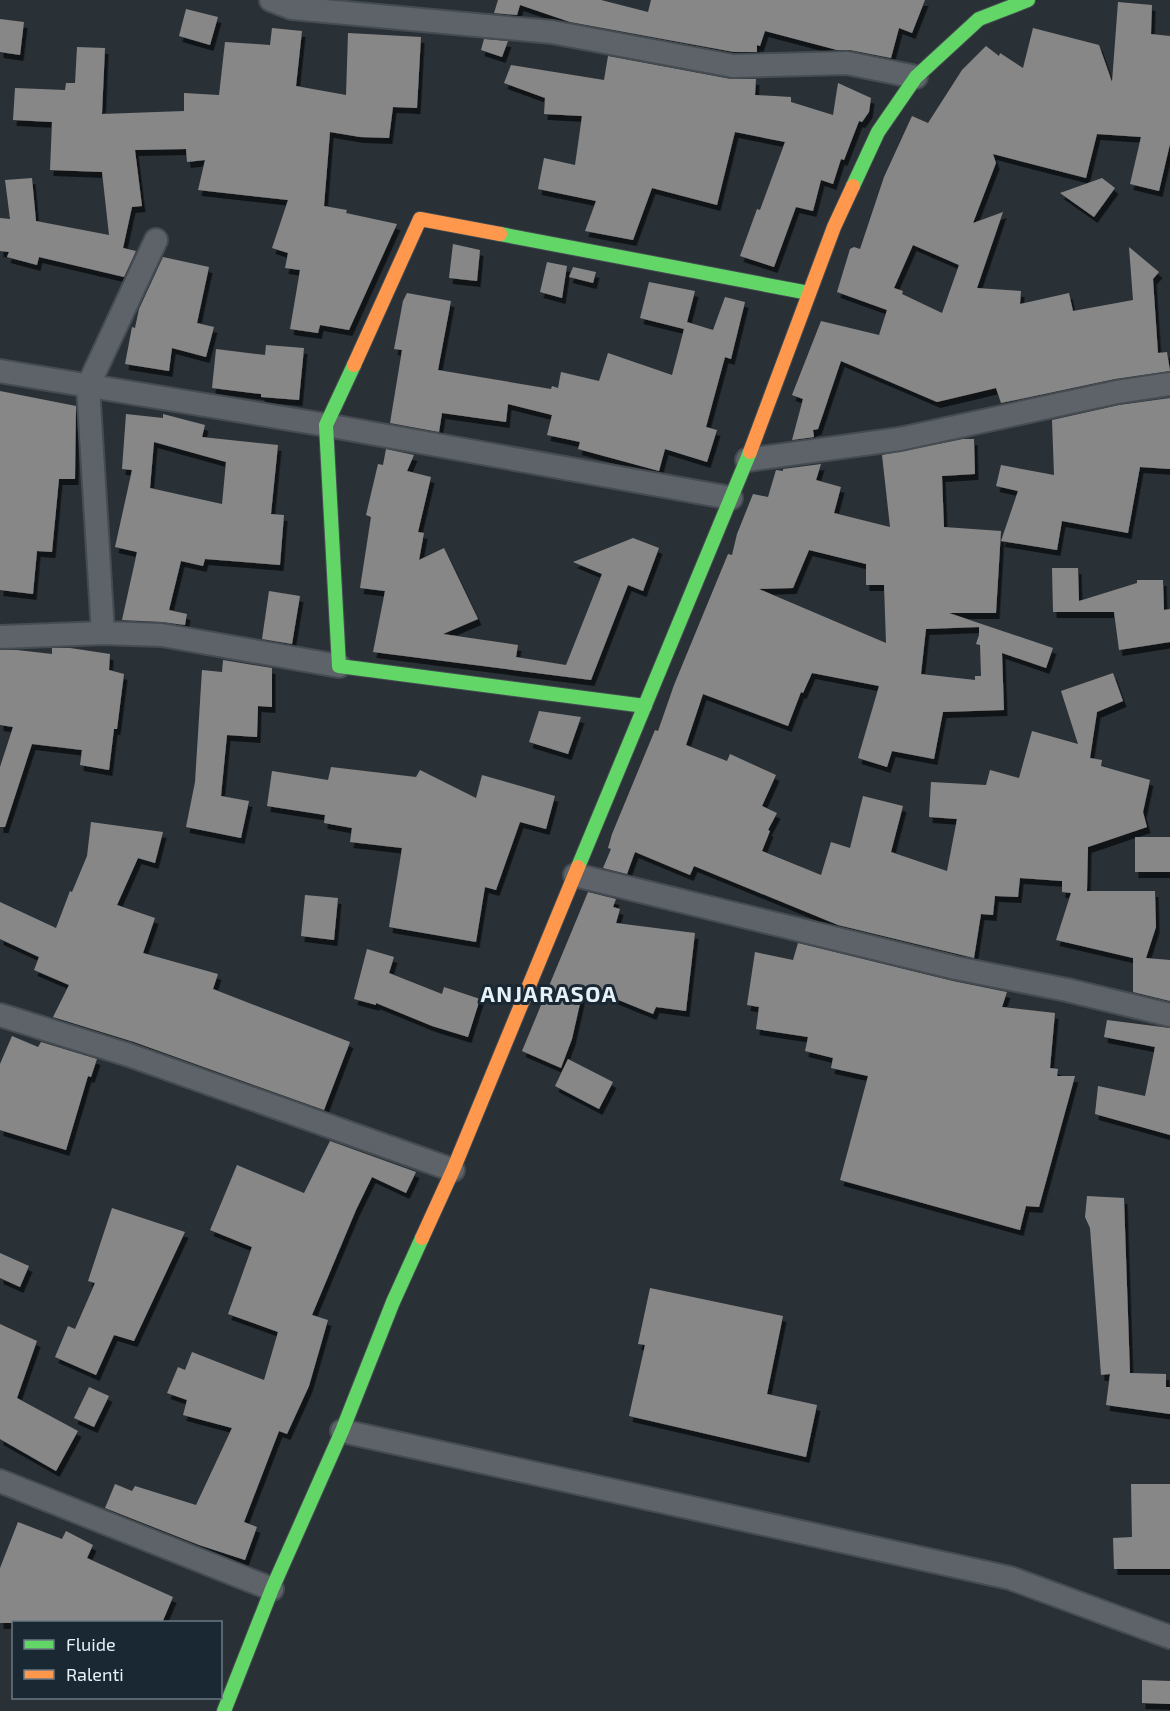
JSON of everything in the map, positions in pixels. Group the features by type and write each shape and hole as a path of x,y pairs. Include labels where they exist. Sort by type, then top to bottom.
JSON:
{"main road":[{"path":"224,1711 272,1589 342,1431 393,1302 453,1170 747,459 834,227 878,132 916,77 979,19 1028,0"},
{"path":"645,706 339,666 326,426 420,219 809,293"}],"street":[{"path":"271,0 292,8 552,32 733,66 847,63 916,77"},
{"path":"103,633 88,386 156,240"},
{"path":"0,371 731,498"},
{"path":"747,459 900,439 1117,392 1170,384"},
{"path":"0,637 103,633 162,635 339,666"},
{"path":"575,875 956,968 1067,990 1170,1015"},
{"path":"0,1015 129,1055 453,1170"},
{"path":"342,1431 1010,1578 1170,1637"},
{"path":"0,1481 272,1589"}],"building":[{"path":"498,0 601,0 648,12 651,0 925,0 912,33 899,28 891,58 850,50 837,50 765,31 760,46 757,45 757,52 734,52 570,22 520,5 517,15 494,13"},
{"path":"1118,2 1152,5 1151,34 1170,36 1170,144 1159,191 1130,184 1141,137 1097,134 1086,178 993,154 996,163 973,223 1003,212 977,288 1021,291 1020,304 1069,293 1073,311 1133,300 1129,247 1159,272 1153,279 1158,353 1167,352 1170,371 1115,379 1001,403 996,388 937,402 841,361 818,429 813,430 814,437 792,440 803,399 792,395 821,321 879,335 887,310 837,292 850,249 854,247 860,249 884,177 912,116 928,123 962,70 986,46 999,56 1000,53 1023,68 1033,28 1099,45 1112,82","holes":["913,245 959,265 942,313 894,288"]},
{"path":"186,9 218,17 210,45 179,36"},
{"path":"0,19 24,22 20,55 0,52"},
{"path":"272,28 302,31 296,86 346,95 348,33 421,37 417,108 393,107 389,138 360,137 330,132 324,206 397,224 349,330 320,325 318,333 290,329 300,270 285,268 288,253 272,248 288,200 198,190 205,160 187,162 186,149 135,150 142,206 132,207 123,248 136,251 124,277 39,257 37,265 7,257 9,252 0,251 0,218 10,219 5,180 32,178 36,221 109,235 102,172 50,170 52,122 13,120 15,88 65,90 66,83 75,83 77,47 105,48 102,114 184,111 184,93 219,95 225,42 270,45"},
{"path":"484,39 508,41 502,57 481,50"},
{"path":"608,56 731,79 756,79 755,95 791,97 791,102 833,115 838,83 871,98 869,112 862,122 859,121 844,160 841,159 833,184 821,180 813,211 796,207 774,267 740,256 785,142 735,132 717,205 652,188 633,240 585,231 596,201 538,189 544,158 575,165 582,116 544,114 545,98 504,83 511,65 604,80"},
{"path":"1102,178 1115,188 1094,217 1060,193"},
{"path":"453,244 480,250 477,281 449,278"},
{"path":"163,257 209,267 197,323 214,327 206,357 172,348 169,371 125,364 132,327 135,328 139,309"},
{"path":"547,262 567,266 562,298 540,292"},
{"path":"573,267 596,272 593,283 569,277"},
{"path":"649,282 695,291 687,322 713,330 725,297 745,302 731,359 725,357 706,427 717,430 707,462 665,449 659,471 578,449 580,442 547,435 552,415 508,404 506,422 442,413 439,432 390,423 402,350 394,349 403,301 407,293 451,301 438,370 551,389 552,386 558,388 561,372 599,381 608,353 672,375 684,329 640,318"},
{"path":"266,345 304,348 299,400 261,397 261,394 212,388 216,349 265,355"},
{"path":"0,391 76,406 75,479 59,479 52,552 37,551 33,594 0,590"},
{"path":"1170,398 1170,469 1140,467 1128,533 1062,521 1057,550 1001,541 1018,491 996,486 1001,465 1054,475 1052,420 1119,405"},
{"path":"126,414 163,418 163,414 205,425 202,437 278,445 271,514 284,515 280,565 205,559 203,566 181,561 169,610 187,614 185,625 122,620 137,552 115,547 132,470 122,469","holes":["154,442 226,462 222,504 150,488"]},
{"path":"963,439 974,439 975,474 942,476 944,527 1001,531 996,613 949,613 1053,648 1046,668 1002,653 1004,710 943,712 934,759 892,751 887,767 858,758 879,686 812,673 803,693 801,692 788,726 703,694 686,745 727,761 730,754 776,775 762,806 777,813 768,830 770,831 762,851 821,875 831,842 850,848 863,796 903,806 891,852 947,871 957,819 929,817 931,782 986,785 990,770 1019,778 1032,731 1078,744 1061,691 1113,673 1123,701 1097,712 1090,758 1102,760 1101,766 1150,780 1143,812 1147,827 1088,847 1087,891 1155,891 1156,927 1146,958 1170,960 1170,1001 1133,992 1133,958 1056,940 1071,893 1062,892 1062,881 1020,878 1018,897 995,896 993,915 981,914 974,958 838,925 694,866 690,875 635,852 627,874 603,868 611,849 608,848 612,834 655,730 658,731 674,685 728,554 732,555 737,534 753,494 768,497 776,470 783,471 783,469 821,464 816,480 841,487 834,513 890,527 882,455","holes":["809,550 866,564 866,585 884,585 886,643 759,589 793,588","979,627 976,644 980,645 981,676 975,676 975,680 921,674 926,629"]},
{"path":"386,449 414,455 407,471 431,477 418,532 424,533 419,560 444,548 478,619 443,634 518,645 516,657 566,665 602,574 573,562 633,538 659,548 643,591 628,585 591,680 373,652 385,591 360,588 371,517 366,515 378,464 383,465"},
{"path":"1052,568 1078,568 1079,601 1137,583 1137,580 1163,580 1164,610 1170,609 1170,642 1119,650 1114,612 1053,612"},
{"path":"269,591 300,596 292,644 262,639"},
{"path":"52,648 70,648 110,654 109,670 124,674 109,770 80,765 82,750 32,744 5,827 0,827 0,767 13,727 0,725 0,650 52,654"},
{"path":"223,660 272,668 272,707 258,706 257,737 227,735 221,796 249,801 241,838 186,827 195,782 202,670 222,672"},
{"path":"539,711 581,717 568,754 529,742"},
{"path":"331,767 416,777 420,770 476,798 482,775 555,796 546,829 520,822 496,890 485,887 476,942 389,927 402,848 350,842 352,828 324,823 325,815 267,806 272,771 328,780"},
{"path":"91,822 163,832 155,863 138,858 117,905 155,918 143,953 218,974 213,989 350,1042 324,1110 134,1042 53,1017 69,985 34,970 39,957 0,939 0,902 56,928 87,856"},
{"path":"1135,837 1170,837 1170,872 1135,872"},
{"path":"588,892 616,899 613,907 620,909 616,923 695,933 686,1011 656,1007 653,1014 584,986 572,1039 561,1068 522,1051"},
{"path":"305,895 338,898 334,940 301,936"},
{"path":"798,943 1007,992 1002,1007 1055,1013 1050,1068 1058,1069 1057,1076 1075,1076 1039,1207 1026,1206 1020,1230 840,1180 868,1076 831,1068 833,1058 805,1051 808,1037 756,1029 759,1007 747,1005 755,952 793,960"},
{"path":"367,949 394,957 389,973 442,994 444,987 480,999 468,1037 432,1026 376,1003 376,1005 354,999"},
{"path":"1107,1020 1170,1028 1170,1135 1095,1114 1098,1086 1145,1096 1155,1047 1104,1037"},
{"path":"12,1036 38,1047 41,1042 97,1059 91,1077 88,1076 66,1150 0,1130 0,1064"},
{"path":"568,1059 613,1082 599,1109 555,1086"},
{"path":"330,1141 416,1172 406,1193 372,1177 356,1210 312,1315 328,1320 309,1386 287,1434 279,1431 244,1522 257,1527 245,1560 199,1545 105,1508 115,1484 132,1491 135,1486 196,1505 232,1428 183,1415 187,1400 167,1393 178,1367 185,1370 192,1352 264,1380 278,1332 228,1314 252,1247 210,1230 237,1165 304,1193"},
{"path":"1087,1196 1124,1198 1130,1373 1166,1374 1166,1387 1170,1387 1170,1414 1106,1405 1110,1374 1101,1375 1090,1228 1085,1217"},
{"path":"112,1208 185,1232 134,1341 114,1335 96,1375 55,1357 68,1326 75,1329 95,1283 88,1281"},
{"path":"0,1253 29,1266 20,1287 0,1278"},
{"path":"650,1288 783,1316 767,1394 817,1405 806,1457 629,1416 645,1345 638,1344"},
{"path":"0,1324 37,1341 17,1398 78,1431 56,1471 0,1439"},
{"path":"89,1387 109,1396 94,1427 74,1418"},
{"path":"1131,1484 1170,1484 1170,1569 1114,1569 1113,1538 1132,1537"},
{"path":"18,1522 62,1539 66,1531 93,1545 87,1558 173,1597 163,1621 12,1621 12,1623 0,1623 0,1568"},
{"path":"1142,1680 1170,1681 1170,1704 1142,1703"}],"traffic: fast":[{"path":"853,186 878,132 916,77 979,19 1028,0"},
{"path":"500,234 809,293"},
{"path":"354,365 326,425 339,666 645,706"},
{"path":"578,867 750,452"},
{"path":"224,1711 272,1589 342,1431 393,1302 422,1238"}],"traffic: slow":[{"path":"750,452 834,227 853,186"},
{"path":"354,365 420,219 500,234"},
{"path":"422,1238 453,1170 578,867"}],"district":[{"name":"ANJARASOA","path":"549,993"}]}
